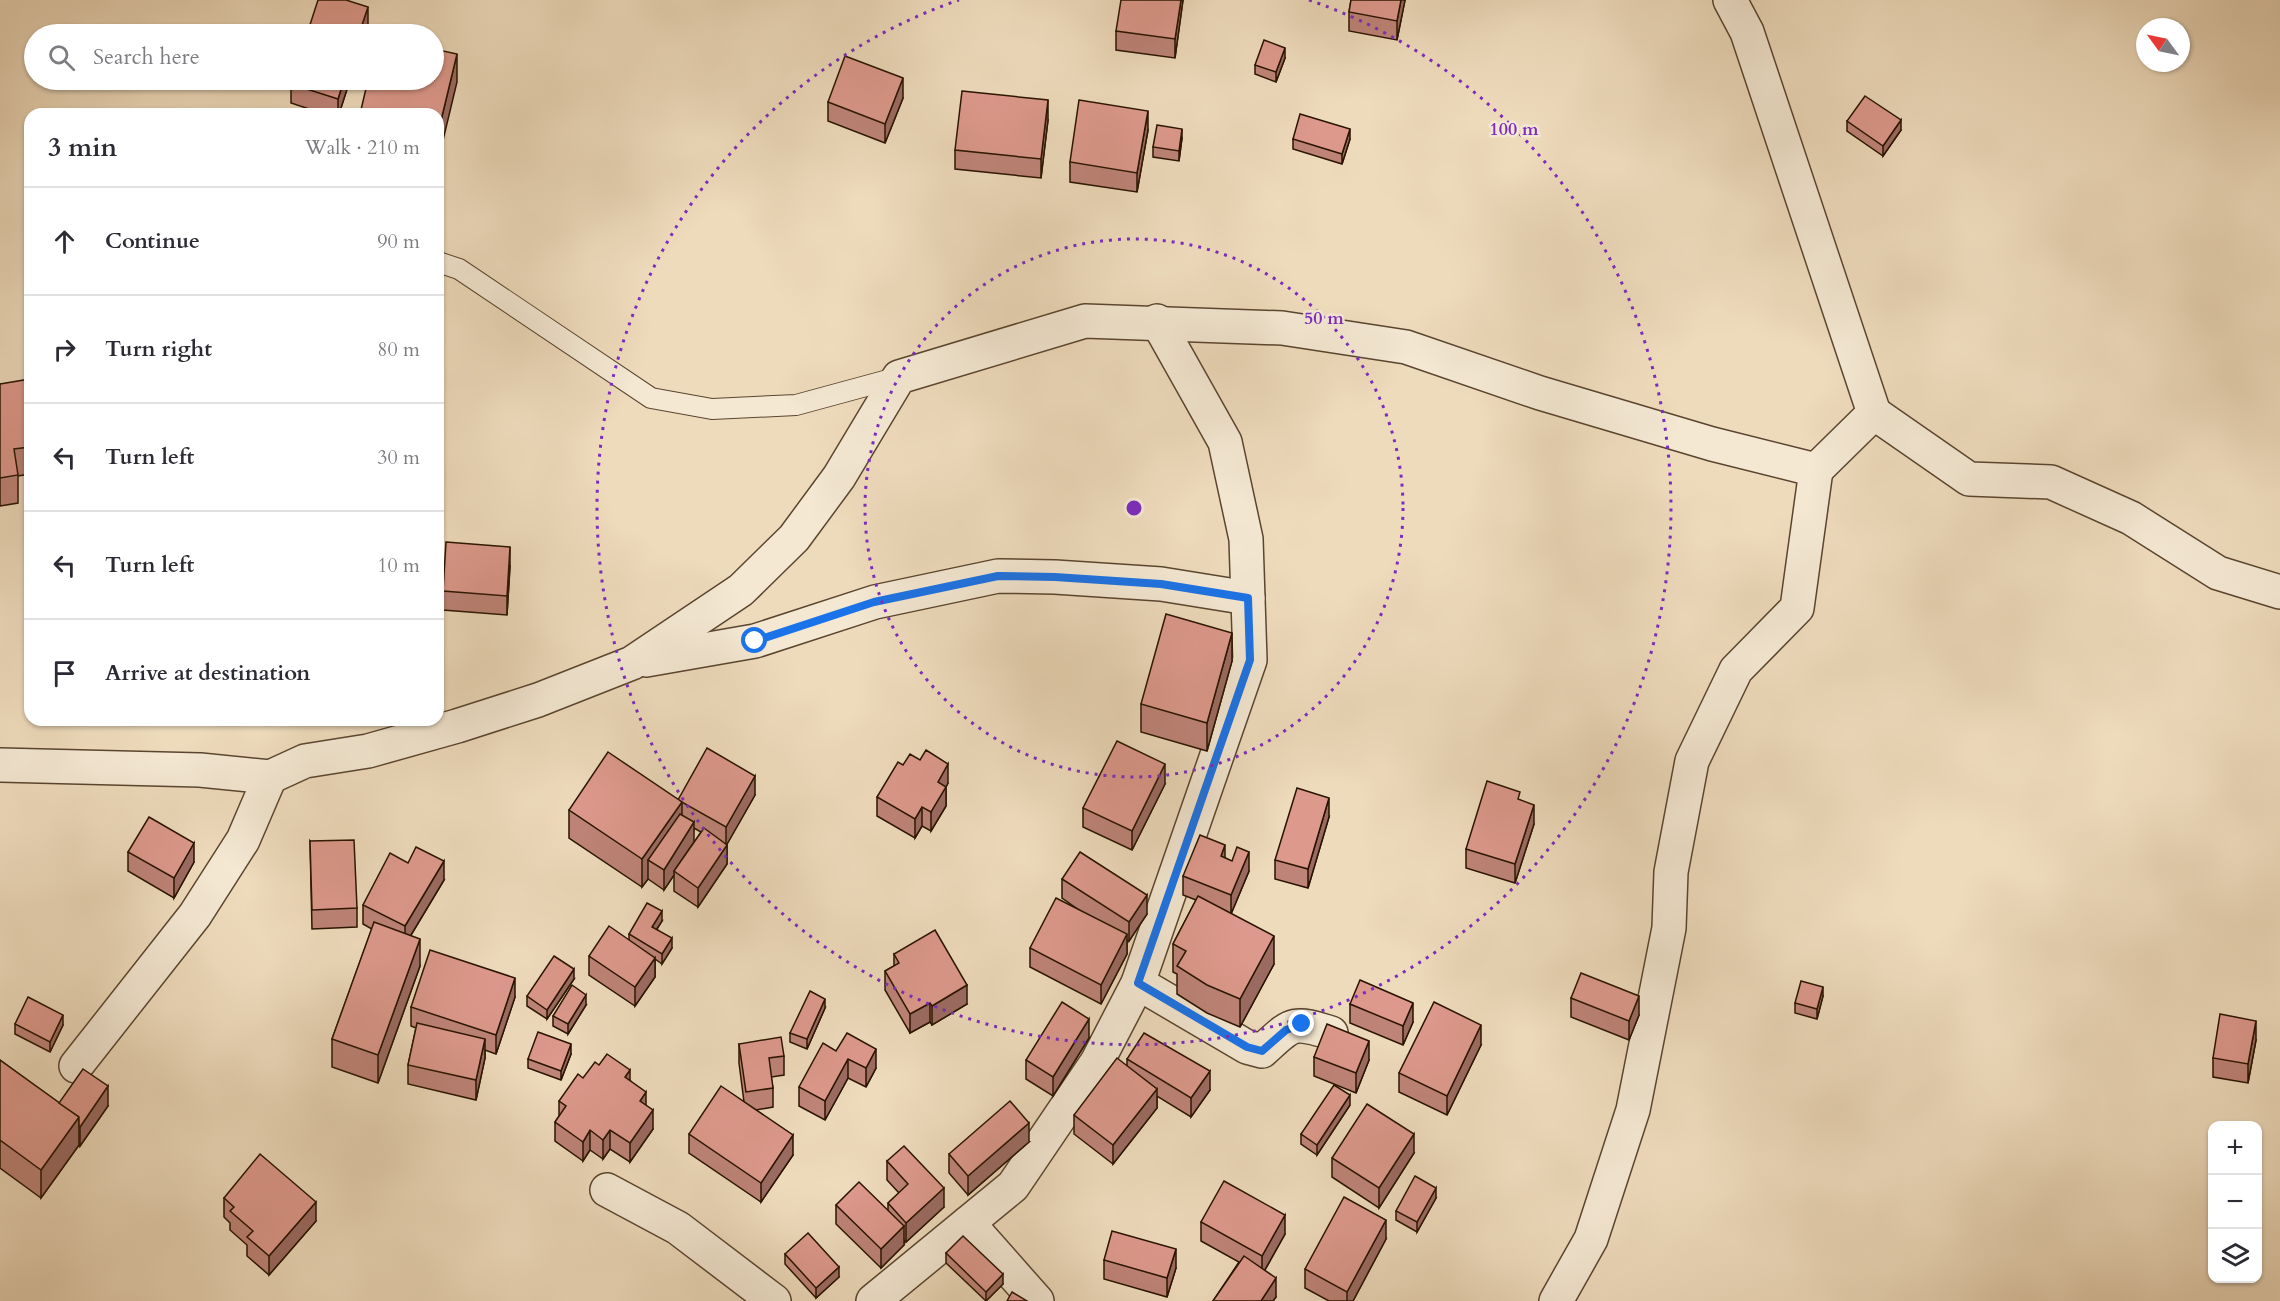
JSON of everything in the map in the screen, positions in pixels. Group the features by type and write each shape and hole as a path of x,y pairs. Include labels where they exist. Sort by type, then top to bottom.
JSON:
{"street":[{"path":"1730,0 1747,32 1874,413 1969,479 2051,482 2131,518 2218,573 2280,592"},
{"path":"632,663 741,590 794,538 839,477 898,377 1085,321 1157,321 1282,328 1406,347 1540,393 1712,444 1816,470"},
{"path":"873,1301 1012,1186 1096,1062 1138,983 1250,660 1246,539 1226,442 1157,321"},
{"path":"1559,1300 1591,1239 1633,1110 1669,928 1671,872 1692,761 1736,670 1797,608 1816,470 1874,413"},
{"path":"0,765 200,770 270,777 305,761 368,751 457,726 538,700 632,663 755,641 874,602 998,576 1161,584 1248,598"},
{"path":"76,1066 195,915 243,840 270,777"},
{"path":"1138,983 1254,1049 1262,1051 1286,1030 1302,1024 1330,1033"},
{"path":"607,1190 678,1228 774,1301"},
{"path":"968,1223 1037,1301"}],"lane":[{"path":"444,264 459,269 651,398 712,409 796,405 898,377"}],"building":[{"path":"318,0 346,0 368,7 362,24 310,24"},
{"path":"1121,0 1181,0 1175,39 1116,31"},
{"path":"1351,0 1401,0 1397,21 1349,12"},
{"path":"1264,40 1285,48 1276,72 1255,65"},
{"path":"444,51 457,54 444,108 361,108 366,90 444,90"},
{"path":"845,56 903,78 885,124 828,102"},
{"path":"310,90 341,90 338,99"},
{"path":"962,91 1048,100 1041,159 955,150"},
{"path":"1865,96 1901,120 1883,146 1847,121"},
{"path":"1079,100 1148,111 1137,173 1070,162"},
{"path":"1300,114 1350,129 1342,154 1293,139"},
{"path":"1157,125 1182,129 1179,151 1153,147"},
{"path":"24,380 24,448 14,449 18,475 0,478 0,384"},
{"path":"446,542 510,547 507,596 444,591"},
{"path":"1166,614 1232,633 1207,723 1141,704"},
{"path":"1117,741 1165,764 1132,831 1083,808"},
{"path":"707,748 755,776 726,827 678,800"},
{"path":"926,750 948,764 938,782 946,787 931,812 922,807 915,819 877,797 898,762 903,765 910,754 920,760"},
{"path":"608,752 682,802 642,859 569,810"},
{"path":"1487,781 1520,792 1518,799 1534,805 1515,864 1466,849"},
{"path":"1297,788 1329,798 1308,869 1275,860"},
{"path":"680,814 694,822 664,870 648,860"},
{"path":"149,817 194,843 174,878 128,852"},
{"path":"704,828 727,845 698,888 674,871"},
{"path":"1200,835 1225,845 1221,856 1232,861 1237,847 1249,852 1231,895 1183,876"},
{"path":"354,840 357,908 312,910 310,841"},
{"path":"416,847 444,861 405,926 363,905 390,853 408,863"},
{"path":"1080,852 1147,895 1129,922 1062,879"},
{"path":"1198,896 1274,936 1240,999 1207,985 1177,966 1186,951 1173,944"},
{"path":"1056,898 1127,934 1101,985 1030,948"},
{"path":"647,903 662,911 652,927 672,938 662,954 629,934"},
{"path":"374,922 420,939 378,1055 332,1039"},
{"path":"609,926 655,958 635,987 589,956"},
{"path":"935,930 967,985 932,1006 930,1003 910,1014 885,971 899,963 894,954"},
{"path":"430,950 515,978 496,1035 411,1007"},
{"path":"554,956 574,969 547,1010 527,996"},
{"path":"1581,973 1639,996 1629,1021 1571,998"},
{"path":"1360,980 1413,1003 1403,1026 1350,1004"},
{"path":"1801,981 1823,987 1817,1009 1795,1003"},
{"path":"572,985 586,995 568,1024 553,1016"},
{"path":"810,991 825,999 807,1039 790,1033"},
{"path":"28,997 63,1015 50,1042 15,1024"},
{"path":"1062,1002 1089,1019 1053,1077 1026,1060"},
{"path":"1434,1002 1481,1025 1447,1096 1399,1073"},
{"path":"2220,1014 2256,1021 2248,1064 2213,1058"},
{"path":"417,1023 485,1039 476,1080 408,1065"},
{"path":"1327,1024 1369,1041 1356,1073 1314,1057"},
{"path":"538,1032 571,1044 561,1071 528,1059"},
{"path":"847,1033 876,1049 866,1068 848,1059 825,1101 799,1087 823,1043 836,1051"},
{"path":"1144,1033 1210,1071 1191,1098 1127,1059"},
{"path":"781,1037 784,1056 769,1058 773,1088 746,1092 739,1044"},
{"path":"607,1054 630,1070 625,1077 646,1092 640,1101 653,1110 630,1143 610,1130 603,1140 590,1130 583,1142 555,1122 566,1106 559,1101 578,1074 583,1078 595,1062 599,1065"},
{"path":"1117,1058 1157,1089 1113,1145 1074,1115"},
{"path":"0,1060 79,1117 41,1170 0,1140"},
{"path":"83,1069 108,1086 80,1127 79,1117 59,1103"},
{"path":"1334,1085 1350,1095 1317,1145 1301,1134"},
{"path":"721,1086 793,1135 761,1183 689,1134"},
{"path":"1010,1101 1029,1123 968,1176 949,1154"},
{"path":"1367,1104 1414,1134 1379,1188 1332,1158"},
{"path":"904,1146 944,1188 906,1223 888,1203 908,1184 887,1161"},
{"path":"260,1154 316,1202 269,1256 247,1237 253,1231 230,1211 234,1207 224,1198"},
{"path":"1415,1176 1436,1188 1417,1222 1396,1211"},
{"path":"1224,1181 1285,1215 1262,1256 1201,1222"},
{"path":"859,1182 904,1226 881,1249 836,1205"},
{"path":"1344,1197 1386,1220 1347,1292 1305,1269"},
{"path":"1112,1231 1176,1249 1167,1278 1104,1260"},
{"path":"808,1233 839,1267 816,1288 785,1254"},
{"path":"963,1236 1003,1274 986,1292 946,1253"},
{"path":"1244,1256 1276,1278 1261,1301 1213,1301"},
{"path":"1012,1292 1027,1301 1007,1301"}],"route":[{"path":"755,641 874,602 998,576 1161,584 1248,598 1250,660 1138,983 1247,1047 1262,1051 1286,1030 1302,1024"}]}
